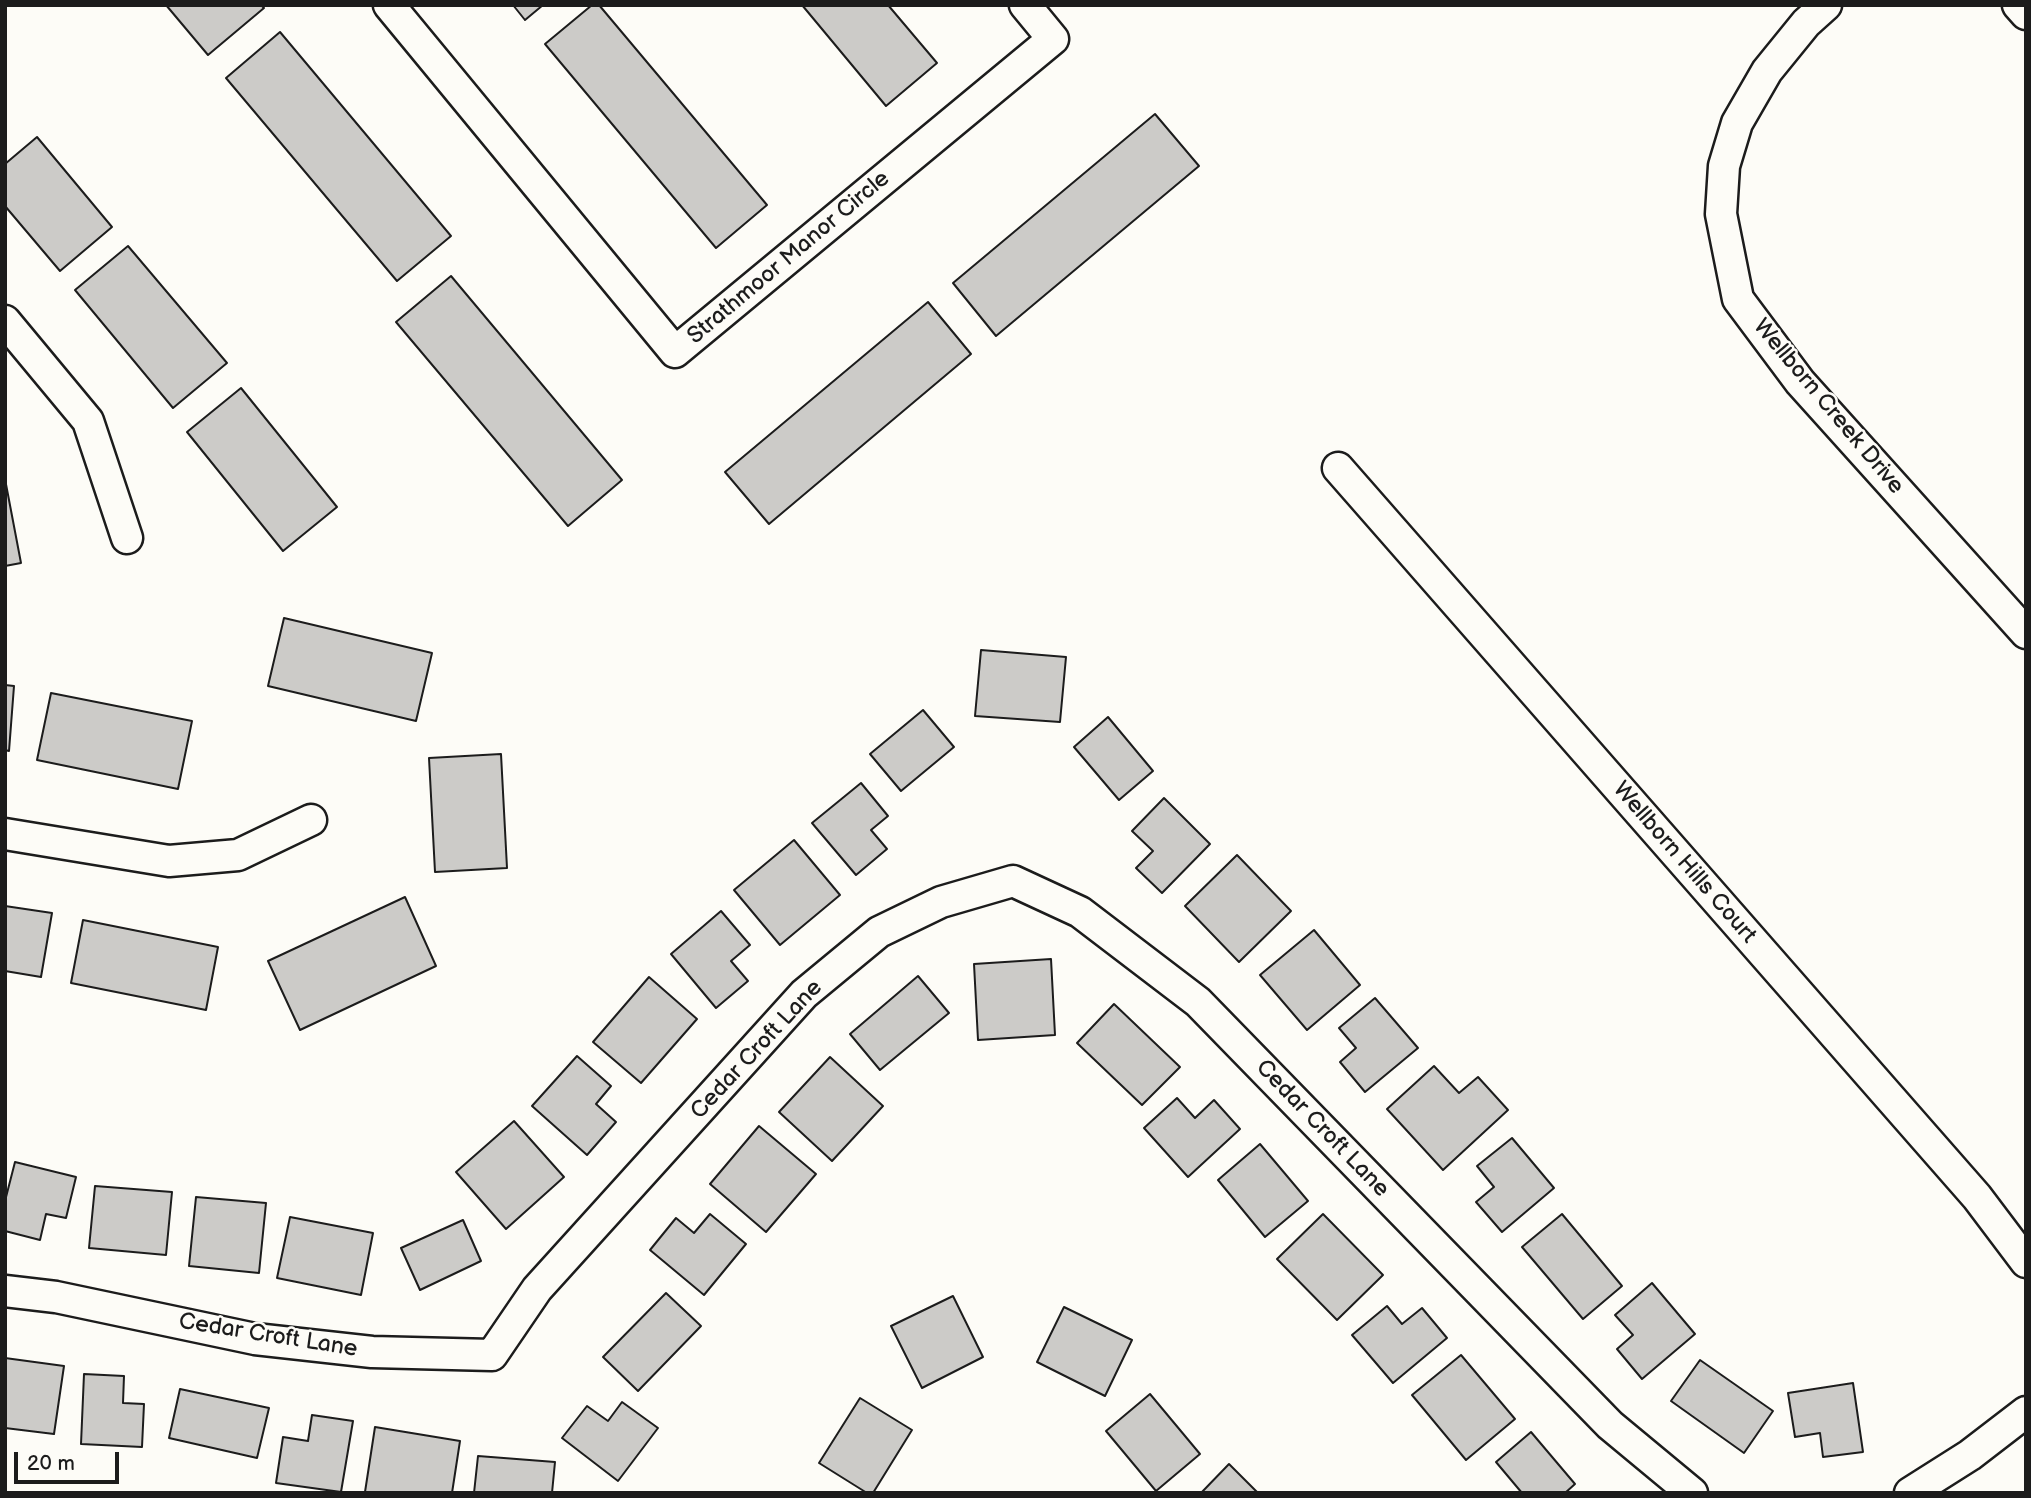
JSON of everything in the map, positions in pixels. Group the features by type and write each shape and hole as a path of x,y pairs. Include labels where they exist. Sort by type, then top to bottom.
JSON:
{"street":[{"name":"Strathmoor Manor Circle","path":"388,5 675,352 1053,39 1025,5"},
{"name":"Wellborn Creek Drive","path":"1826,5 1806,23 1767,71 1733,134 1724,166 1721,214 1738,299 1800,382 2026,633"},
{"path":"2018,5 2026,14"},
{"path":"5,321 88,421 127,538"},
{"name":"Wellborn Hills Court","path":"1338,468 1977,1197 2026,1262"},
{"path":"5,834 169,861 238,855 311,820"},
{"name":"Cedar Croft Lane","path":"5,1291 56,1297 255,1339 372,1352 492,1355 537,1289 804,994 879,932 941,902 1013,881 1080,912 1198,1002 1609,1425 1692,1493"},
{"path":"1910,1493 2026,1412"}],"building":[{"path":"166,5 261,5 264,8 208,55"},
{"path":"513,5 543,5 525,20"},
{"path":"592,5 599,5 767,205 716,248 545,44"},
{"path":"802,5 888,5 937,63 886,106"},
{"path":"280,32 451,236 397,281 226,78"},
{"path":"1155,114 1199,166 996,336 953,283"},
{"path":"37,137 112,227 60,271 5,206 5,164"},
{"path":"128,246 227,363 173,408 75,290"},
{"path":"451,276 622,480 568,526 396,322"},
{"path":"928,302 971,354 769,524 725,472"},
{"path":"241,388 337,507 283,551 187,432"},
{"path":"5,479 21,563 5,566"},
{"path":"284,618 432,653 416,721 268,686"},
{"path":"981,650 1066,657 1060,722 975,716"},
{"path":"5,685 14,686 9,751 5,750"},
{"path":"51,693 192,721 178,789 37,760"},
{"path":"923,710 954,747 901,791 870,754"},
{"path":"1108,717 1153,771 1119,800 1074,747"},
{"path":"501,754 507,868 435,872 429,758"},
{"path":"861,783 888,816 871,830 887,849 856,875 812,823"},
{"path":"1164,798 1210,844 1162,893 1136,868 1153,851 1132,831"},
{"path":"794,840 840,895 780,945 734,890"},
{"path":"1237,855 1291,911 1239,962 1185,906"},
{"path":"405,897 436,966 300,1030 268,961"},
{"path":"5,906 52,913 41,977 5,971"},
{"path":"721,911 750,945 731,961 748,981 716,1008 671,954"},
{"path":"83,920 218,947 206,1010 71,983"},
{"path":"1314,930 1360,985 1307,1030 1260,975"},
{"path":"1051,959 1055,1035 978,1040 974,964"},
{"path":"918,976 949,1013 880,1070 850,1034"},
{"path":"649,977 697,1019 641,1083 593,1042"},
{"path":"1375,998 1418,1048 1365,1092 1340,1062 1356,1048 1339,1028"},
{"path":"1114,1004 1180,1067 1142,1105 1077,1043"},
{"path":"577,1056 611,1086 596,1104 616,1122 587,1155 532,1106"},
{"path":"830,1057 883,1106 832,1161 779,1112"},
{"path":"1434,1066 1459,1093 1478,1077 1508,1110 1443,1170 1387,1109"},
{"path":"1177,1098 1195,1118 1214,1100 1240,1129 1188,1177 1144,1128"},
{"path":"514,1121 564,1177 506,1229 456,1172"},
{"path":"759,1126 816,1174 766,1232 710,1184"},
{"path":"1512,1138 1554,1188 1502,1232 1476,1202 1494,1187 1477,1166"},
{"path":"1260,1144 1308,1201 1265,1237 1218,1180"},
{"path":"15,1162 76,1177 66,1218 46,1214 40,1240 5,1231 5,1201"},
{"path":"95,1186 172,1192 166,1255 89,1248"},
{"path":"196,1197 266,1203 259,1273 189,1266"},
{"path":"710,1214 746,1244 704,1295 650,1250 676,1218 694,1233"},
{"path":"1323,1214 1383,1275 1337,1320 1277,1259"},
{"path":"1562,1214 1622,1286 1583,1319 1522,1247"},
{"path":"290,1217 373,1233 361,1295 277,1278"},
{"path":"463,1220 481,1261 420,1290 401,1248"},
{"path":"1652,1283 1695,1334 1642,1379 1617,1349 1633,1335 1615,1315"},
{"path":"666,1293 701,1326 638,1391 603,1357"},
{"path":"953,1296 983,1357 922,1388 891,1326"},
{"path":"1387,1306 1402,1324 1422,1308 1447,1338 1393,1383 1352,1335"},
{"path":"1064,1307 1132,1340 1105,1396 1037,1362"},
{"path":"1461,1355 1515,1419 1466,1460 1412,1395"},
{"path":"5,1358 64,1366 54,1434 5,1428"},
{"path":"1700,1360 1773,1411 1744,1453 1671,1401"},
{"path":"84,1374 124,1376 123,1403 144,1404 142,1447 81,1444"},
{"path":"1853,1383 1863,1452 1823,1457 1820,1433 1795,1437 1788,1393"},
{"path":"180,1389 269,1408 257,1458 169,1438"},
{"path":"1150,1394 1200,1454 1156,1491 1106,1431"},
{"path":"860,1398 912,1430 873,1493 867,1493 819,1463"},
{"path":"622,1402 658,1428 618,1481 562,1438 587,1406 608,1421"},
{"path":"312,1415 353,1421 341,1492 276,1483 283,1437 308,1441"},
{"path":"375,1427 460,1441 452,1493 365,1492"},
{"path":"1531,1432 1575,1484 1565,1493 1522,1493 1496,1462"},
{"path":"478,1456 555,1462 552,1493 474,1493"},
{"path":"1229,1464 1258,1493 1201,1493"}]}
